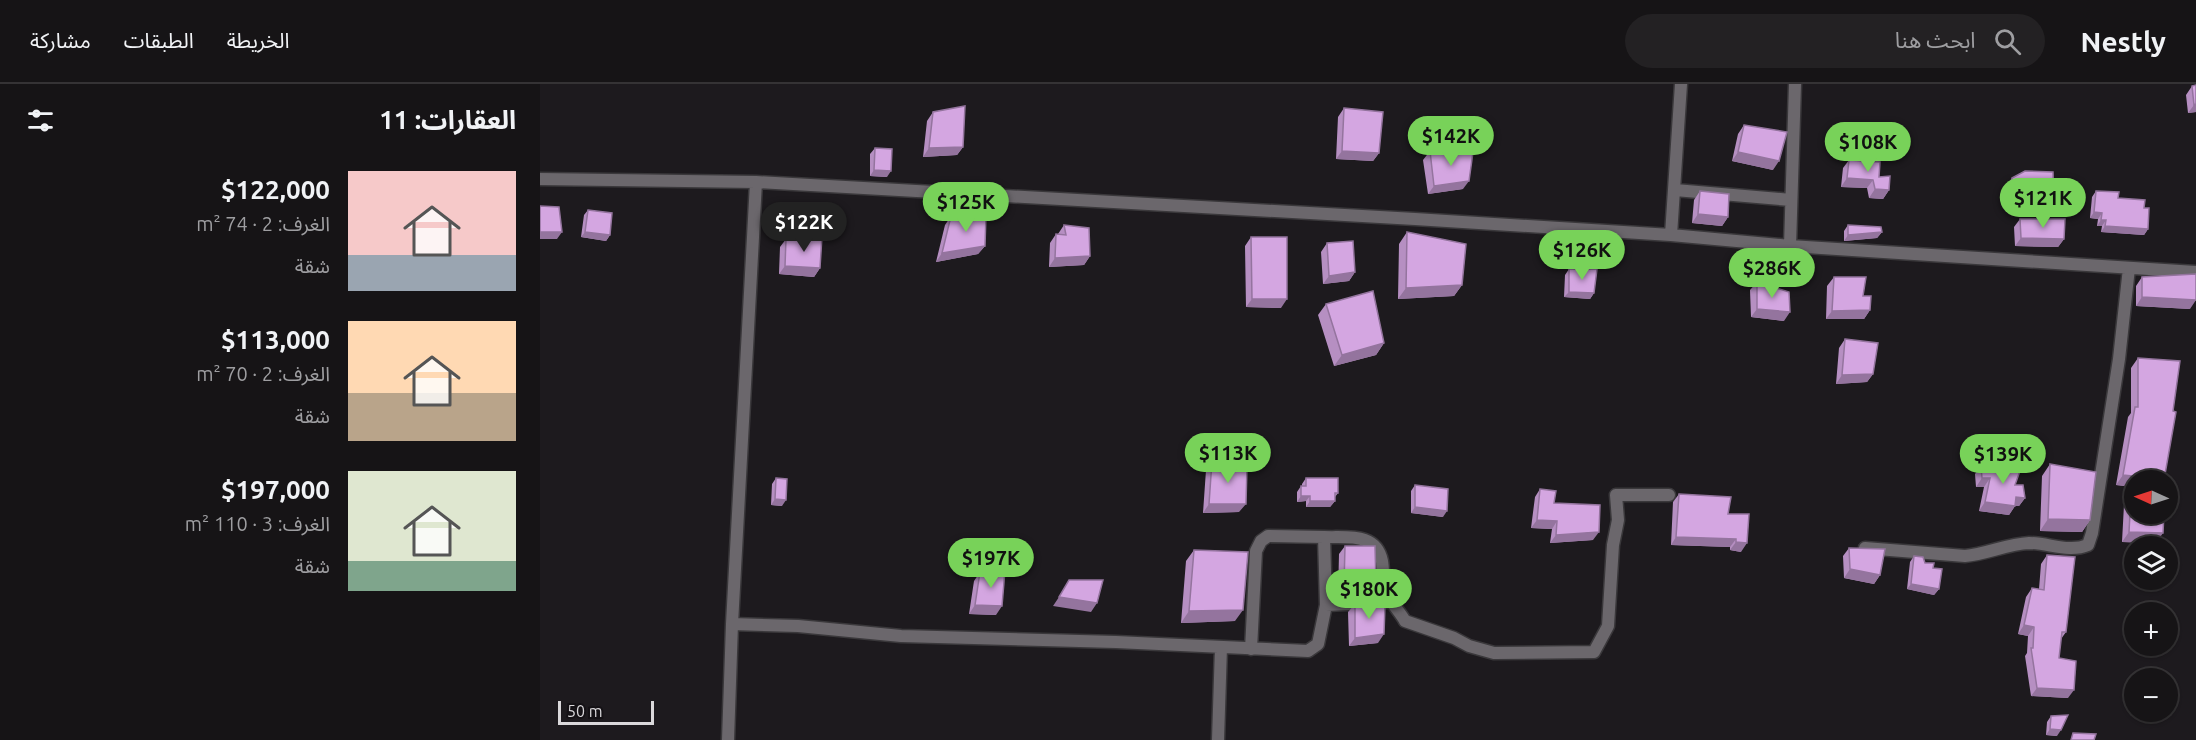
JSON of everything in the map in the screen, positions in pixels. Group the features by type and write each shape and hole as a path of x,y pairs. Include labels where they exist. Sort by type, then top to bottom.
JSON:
{"street":[{"path":"1671,236 1681,84"},
{"path":"1790,246 1795,84"},
{"path":"540,179 756,182 1404,218 2196,272"},
{"path":"728,740 732,624 756,182"},
{"path":"1675,190 1791,200"},
{"path":"1865,548 1965,556 1980,555 2012,545 2030,543 2079,549 2088,545 2092,533 2119,359 2129,268"},
{"path":"1251,649 1256,551 1261,541 1268,536 1366,540 1377,547 1382,561 1388,597 1394,602 1405,621 1454,638 1469,646 1494,653 1594,652 1608,626 1618,520 1616,495 1669,495"},
{"path":"732,624 798,626 901,636 1104,641 1308,651 1318,644 1326,605 1324,537"},
{"path":"1326,605 1394,602"},
{"path":"1218,740 1221,647"}],"building":[{"path":"2196,85 2196,104 2194,105 2192,86"},
{"path":"965,106 963,147 929,148 933,112"},
{"path":"1344,108 1383,112 1379,153 1342,151"},
{"path":"1744,125 1787,132 1779,161 1738,152"},
{"path":"875,148 892,149 891,171 874,170"},
{"path":"1430,151 1473,152 1469,181 1434,186"},
{"path":"1849,160 1880,162 1879,177 1890,176 1889,190 1875,189 1873,180 1847,178"},
{"path":"2025,171 2053,172 2054,199 2013,200 2012,178"},
{"path":"1700,191 1729,194 1728,217 1698,214"},
{"path":"2096,191 2119,192 2118,198 2145,200 2144,208 2149,208 2148,229 2105,226 2106,220 2101,220 2102,213 2094,212"},
{"path":"540,206 559,207 562,232 540,232"},
{"path":"588,210 612,213 610,235 585,232"},
{"path":"986,214 985,246 942,253 951,216"},
{"path":"2020,219 2065,219 2064,239 2021,238"},
{"path":"1064,225 1089,228 1090,256 1055,258 1056,234 1066,235"},
{"path":"1848,225 1881,227 1882,232 1848,235"},
{"path":"1407,232 1466,244 1462,285 1406,288"},
{"path":"809,236 822,236 820,268 785,266 786,239 809,240"},
{"path":"1251,237 1287,237 1287,299 1252,299"},
{"path":"1353,241 1355,272 1329,276 1327,243"},
{"path":"1569,269 1597,269 1594,293 1569,292"},
{"path":"2196,274 2196,300 2142,297 2142,277"},
{"path":"1834,277 1866,277 1863,296 1871,296 1870,310 1832,311"},
{"path":"1757,282 1789,292 1790,312 1757,309"},
{"path":"1373,291 1384,343 1342,355 1326,304"},
{"path":"1845,339 1878,343 1873,374 1842,375"},
{"path":"2138,358 2180,361 2173,411 2176,412 2166,470 2124,470 2123,475 2135,407 2138,407"},
{"path":"1212,461 1247,465 1246,504 1209,504"},
{"path":"2050,464 2096,472 2090,520 2048,519"},
{"path":"1981,466 2021,468 2015,485 2023,485 2025,498 2016,497 2015,506 1985,502 1990,478 1982,478"},
{"path":"776,478 787,479 786,500 775,499"},
{"path":"1306,478 1338,478 1338,493 1335,493 1335,501 1310,501 1310,496 1301,496 1301,486 1306,486"},
{"path":"1415,485 1448,489 1447,511 1415,507"},
{"path":"1540,489 1556,491 1554,503 1600,505 1599,532 1556,535 1557,521 1537,520"},
{"path":"1679,494 1731,497 1728,514 1749,514 1747,543 1736,542 1736,539 1676,537"},
{"path":"2129,524 2163,524 2163,533 2129,532"},
{"path":"1345,546 1375,546 1376,584 1344,586"},
{"path":"1849,548 1885,549 1880,575 1850,569"},
{"path":"1194,550 1248,552 1243,610 1189,611"},
{"path":"2047,555 2075,557 2066,632 2062,632 2059,658 2076,661 2074,690 2037,688 2031,648 2033,648 2034,627 2024,625 2032,588 2044,590"},
{"path":"1914,556 1923,557 1925,563 1934,563 1933,568 1942,569 1939,589 1911,584"},
{"path":"1005,570 1002,606 975,605 980,572"},
{"path":"1069,580 1103,580 1097,603 1059,597"},
{"path":"1355,604 1385,605 1384,634 1355,638"},
{"path":"2068,715 2061,730 2050,729 2051,716"},
{"path":"2073,733 2096,734 2094,740 2071,740"}]}
